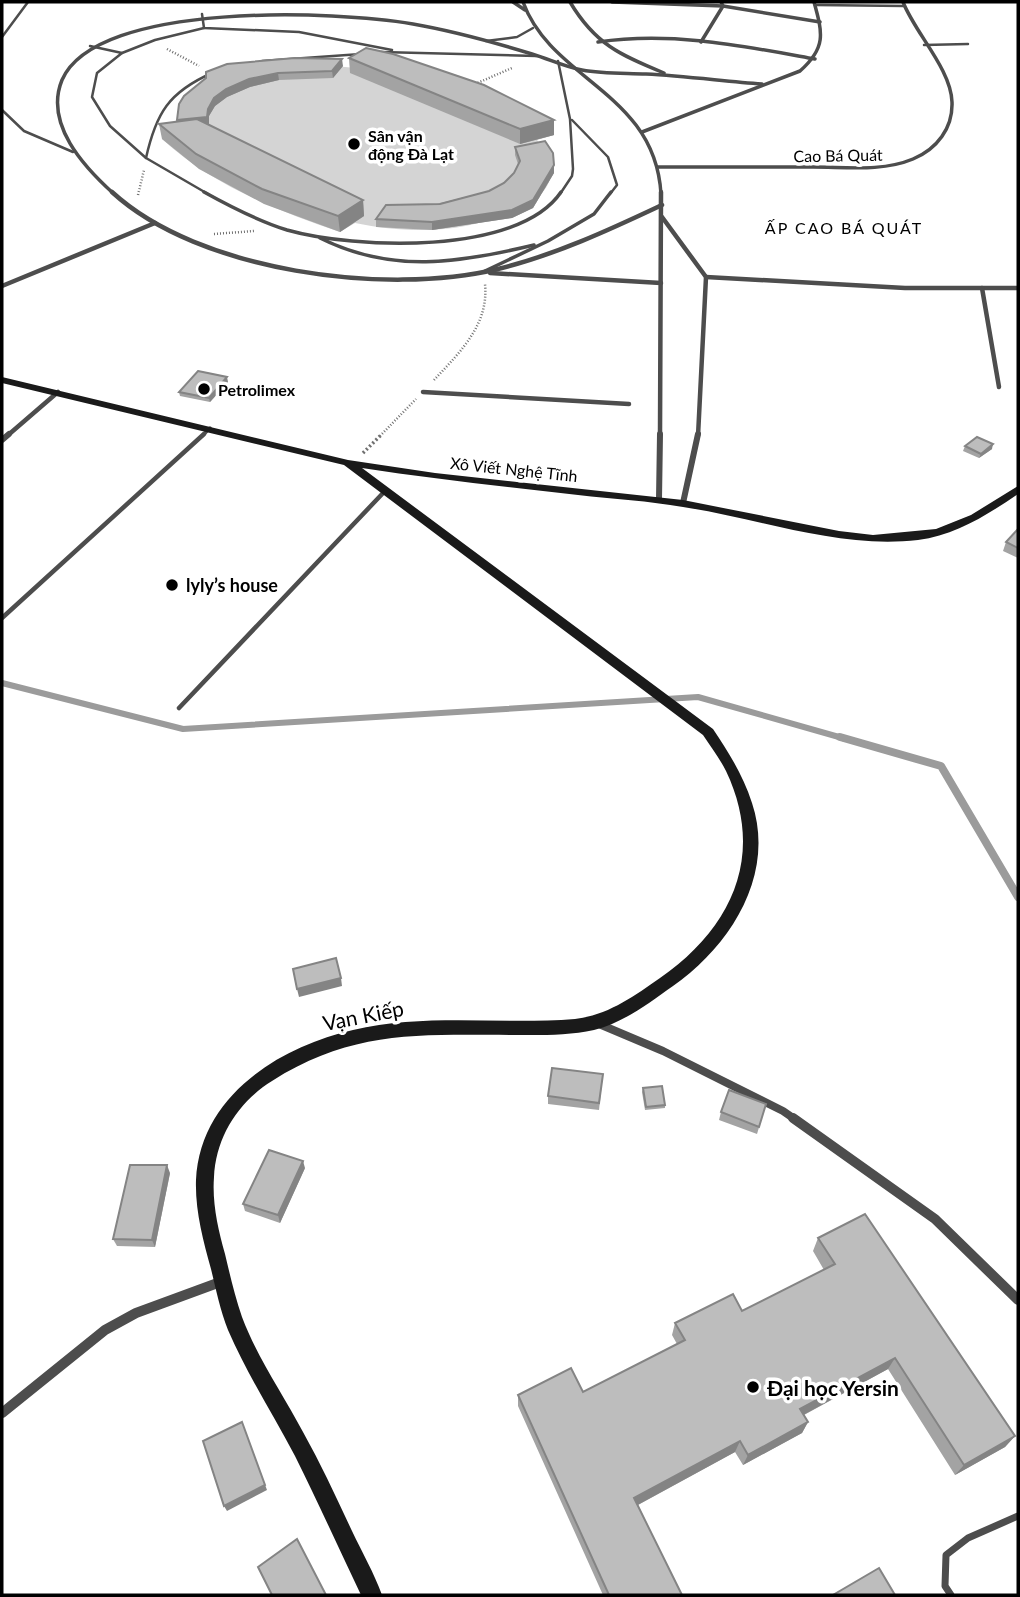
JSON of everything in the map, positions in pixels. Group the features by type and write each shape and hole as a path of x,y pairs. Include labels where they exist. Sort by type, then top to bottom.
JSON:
{"street":[{"path":"513,2 526,10"},
{"path":"523,2 533,28 550,48 580,70 642,132 658,167 662,205 659,499"},
{"path":"570,2 585,29 598,41 614,52 671,76"},
{"path":"612,2 722,4 820,22"},
{"path":"642,132 800,71 815,59 823,38 814,3"},
{"path":"701,42 722,4"},
{"name":"Cao Bá Quát","path":"658,167 869,167 902,163 920,157 937,145 947,130 954,98 939,65 924,45 903,4"},
{"path":"662,205 563,247 514,265 482,272 436,279 353,279 279,266 205,247 155,223 99,182 73,152 56,107 60,83 71,63 90,46 140,25 202,14 268,11 339,15 411,24 486,41 558,61 580,70 762,84"},
{"path":"598,41 633,38 701,42 815,59"},
{"path":"662,216 706,277 701,413 695,458 683,503"},
{"path":"2,286 155,223"},
{"path":"482,272 661,283"},
{"path":"706,277 905,288 1018,288"},
{"path":"982,288 999,387"},
{"name":"Xô Viết Nghệ Tĩnh","path":"2,380 348,463 435,476 659,499 839,534 900,538 939,532 961,524 1018,489"},
{"path":"2,440 58,392"},
{"path":"423,392 629,404"},
{"path":"348,463 384,492"},
{"name":"Vạn Kiếp","path":"372,1595 303,1451 234,1321 209,1230 205,1176 218,1124 250,1087 276,1068 329,1042 423,1026 564,1027 596,1023 628,1007 685,971 720,935 740,902 749,872 751,830 747,805 735,771 708,732 384,492"},
{"path":"596,1023 663,1051 783,1111 935,1219 1018,1300"},
{"path":"2,1413 105,1330 136,1313 223,1281"}],"lane":[{"path":"2,37 28,2"},
{"path":"814,3 903,4"},
{"path":"202,14 204,28"},
{"path":"402,53 313,32 255,26 204,28 155,40 121,53 97,73 92,97 110,126 146,158 216,198 285,229 318,237 379,243 446,242 494,233 531,219 556,202 573,175 572,120 558,61"},
{"path":"486,41 508,40 527,34 533,28"},
{"path":"924,45 968,44"},
{"path":"90,46 121,53"},
{"path":"256,62 280,58 402,53 539,56"},
{"path":"146,158 153,126 165,103 191,81 214,73"},
{"path":"2,110 6,117 29,134 73,152"},
{"path":"482,272 548,241 594,214 617,185 608,157 572,120"},
{"path":"318,237 340,251 404,263 488,257 548,241"},
{"path":"2,618 210,428"},
{"path":"179,708 384,492"},
{"path":"951,1595 945,1586 946,1555 968,1538 1018,1516"}],"path":[{"path":"176,55 214,73"},
{"path":"472,85 539,56"},
{"path":"134,210 146,158"},
{"path":"182,236 285,229"},
{"path":"348,463 366,450 423,392 481,322 487,293 482,272"}],"shaded area":[{"name":"Sân vận động Đà Lạt","path":"323,65 356,68 554,135 537,140 548,154 552,164 552,176 540,195 527,204 479,223 438,230 417,230 355,223 340,232 292,215 223,183 162,139 183,136 185,104"}],"building":[{"path":"366,48 393,54 484,85 554,120 520,129 349,58"},
{"path":"295,58 342,59 332,71 278,73 249,79 226,89 214,98 207,117 177,120 179,104 184,96 206,78 206,72 227,64"},
{"path":"197,119 363,200 338,216 262,189 196,154 159,124"},
{"path":"545,141 553,153 554,165 533,200 512,210 432,222 376,219 386,205 440,204 489,191 504,183 514,173 520,161 515,147"},
{"name":"Petrolimex","path":"198,371 227,377 209,398 179,392"},
{"path":"977,437 993,444 981,454 965,446"},
{"path":"1018,529 1018,548 1006,542"},
{"path":"336,958 341,978 297,989 293,969"},
{"path":"552,1068 603,1074 599,1103 548,1096"},
{"path":"662,1086 665,1105 646,1107 643,1088"},
{"path":"729,1090 766,1104 759,1127 721,1112"},
{"path":"269,1150 303,1161 278,1215 243,1204"},
{"path":"130,1165 167,1165 152,1240 113,1239"},
{"path":"865,1214 1015,1436 964,1465 895,1358 800,1409 808,1422 748,1455 740,1441 634,1498 682,1595 609,1595 518,1395 571,1368 583,1392 685,1340 675,1323 733,1294 742,1311 835,1264 818,1238"},
{"path":"242,1422 265,1485 224,1506 203,1441"},
{"path":"297,1539 326,1595 272,1595 258,1567"},
{"path":"879,1568 895,1595 833,1595"}],"waterway":[{"path":"2,683 183,729 698,697 846,739"},
{"path":"840,737 941,766 1018,897"}],"place":[{"name":"Sân vận động Đà Lạt","path":"354,144"},
{"name":"Petrolimex","path":"204,389"},
{"name":"lyly’s house","path":"172,585"},
{"name":"Đại học Yersin","path":"753,1387"}],"district":[{"name":"ẤP CAO BÁ QUÁT","path":"844,227"}]}
